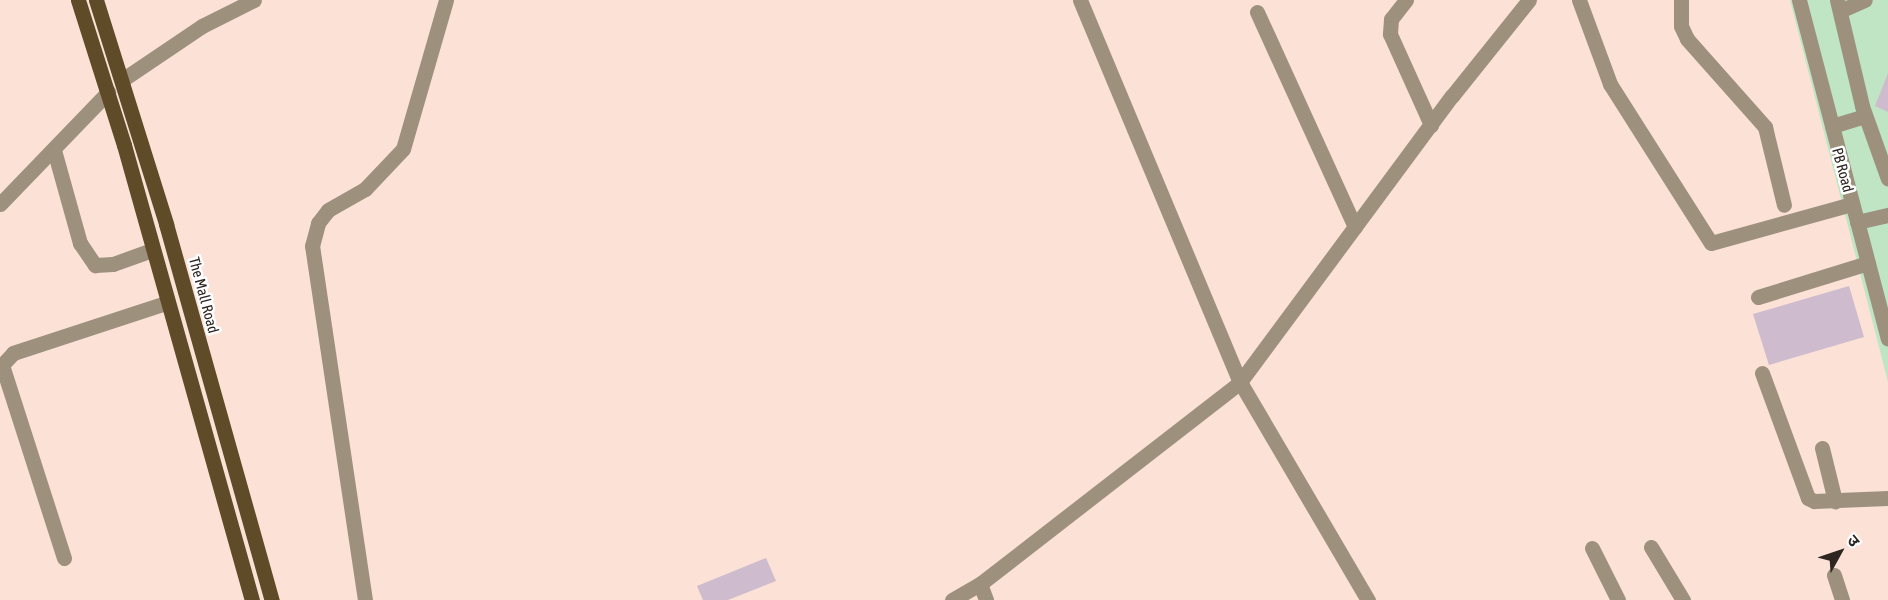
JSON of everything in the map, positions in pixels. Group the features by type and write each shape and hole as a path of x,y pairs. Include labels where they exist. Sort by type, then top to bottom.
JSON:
{"main road":[{"path":"78,0 108,92 252,600 271,597"},
{"name":"The Mall Road","path":"96,0 174,254 271,597"},
{"path":"102,74 120,74"},
{"path":"153,255 174,254"}],"street":[{"path":"120,74 202,26 254,0"},
{"path":"365,600 312,246 318,223 328,210 365,189 403,149 446,0"},
{"path":"1080,0 1240,382 1368,600"},
{"path":"1406,0 1391,19 1390,34 1431,125"},
{"path":"952,600 980,584 1240,382 1431,125 1529,0"},
{"path":"1579,0 1610,84 1711,243 1852,204"},
{"path":"1681,0 1681,26 1687,39 1765,126 1784,205"},
{"name":"PB Road","path":"1799,0 1888,339"},
{"path":"1865,0 1838,6 1865,116 1888,179"},
{"path":"1257,12 1355,227"},
{"path":"0,204 108,92"},
{"path":"1832,126 1865,116"},
{"path":"54,150 80,243 95,266 153,255"},
{"path":"1857,222 1888,215"},
{"path":"1758,297 1868,264"},
{"path":"64,558 2,365 13,353 166,303"},
{"path":"1762,374 1805,494 1814,501 1888,498"},
{"path":"1822,448 1835,501"},
{"path":"1652,547 1683,600"},
{"path":"1592,548 1618,600"},
{"path":"1834,574 1842,600"},
{"path":"980,584 986,600"}],"green space":[{"path":"1790,0 1888,0 1888,382"}],"building":[{"path":"1888,73 1888,112 1875,106"},
{"path":"1849,286 1864,337 1769,365 1753,314"},
{"path":"766,558 776,581 728,600 703,600 697,586"}]}
